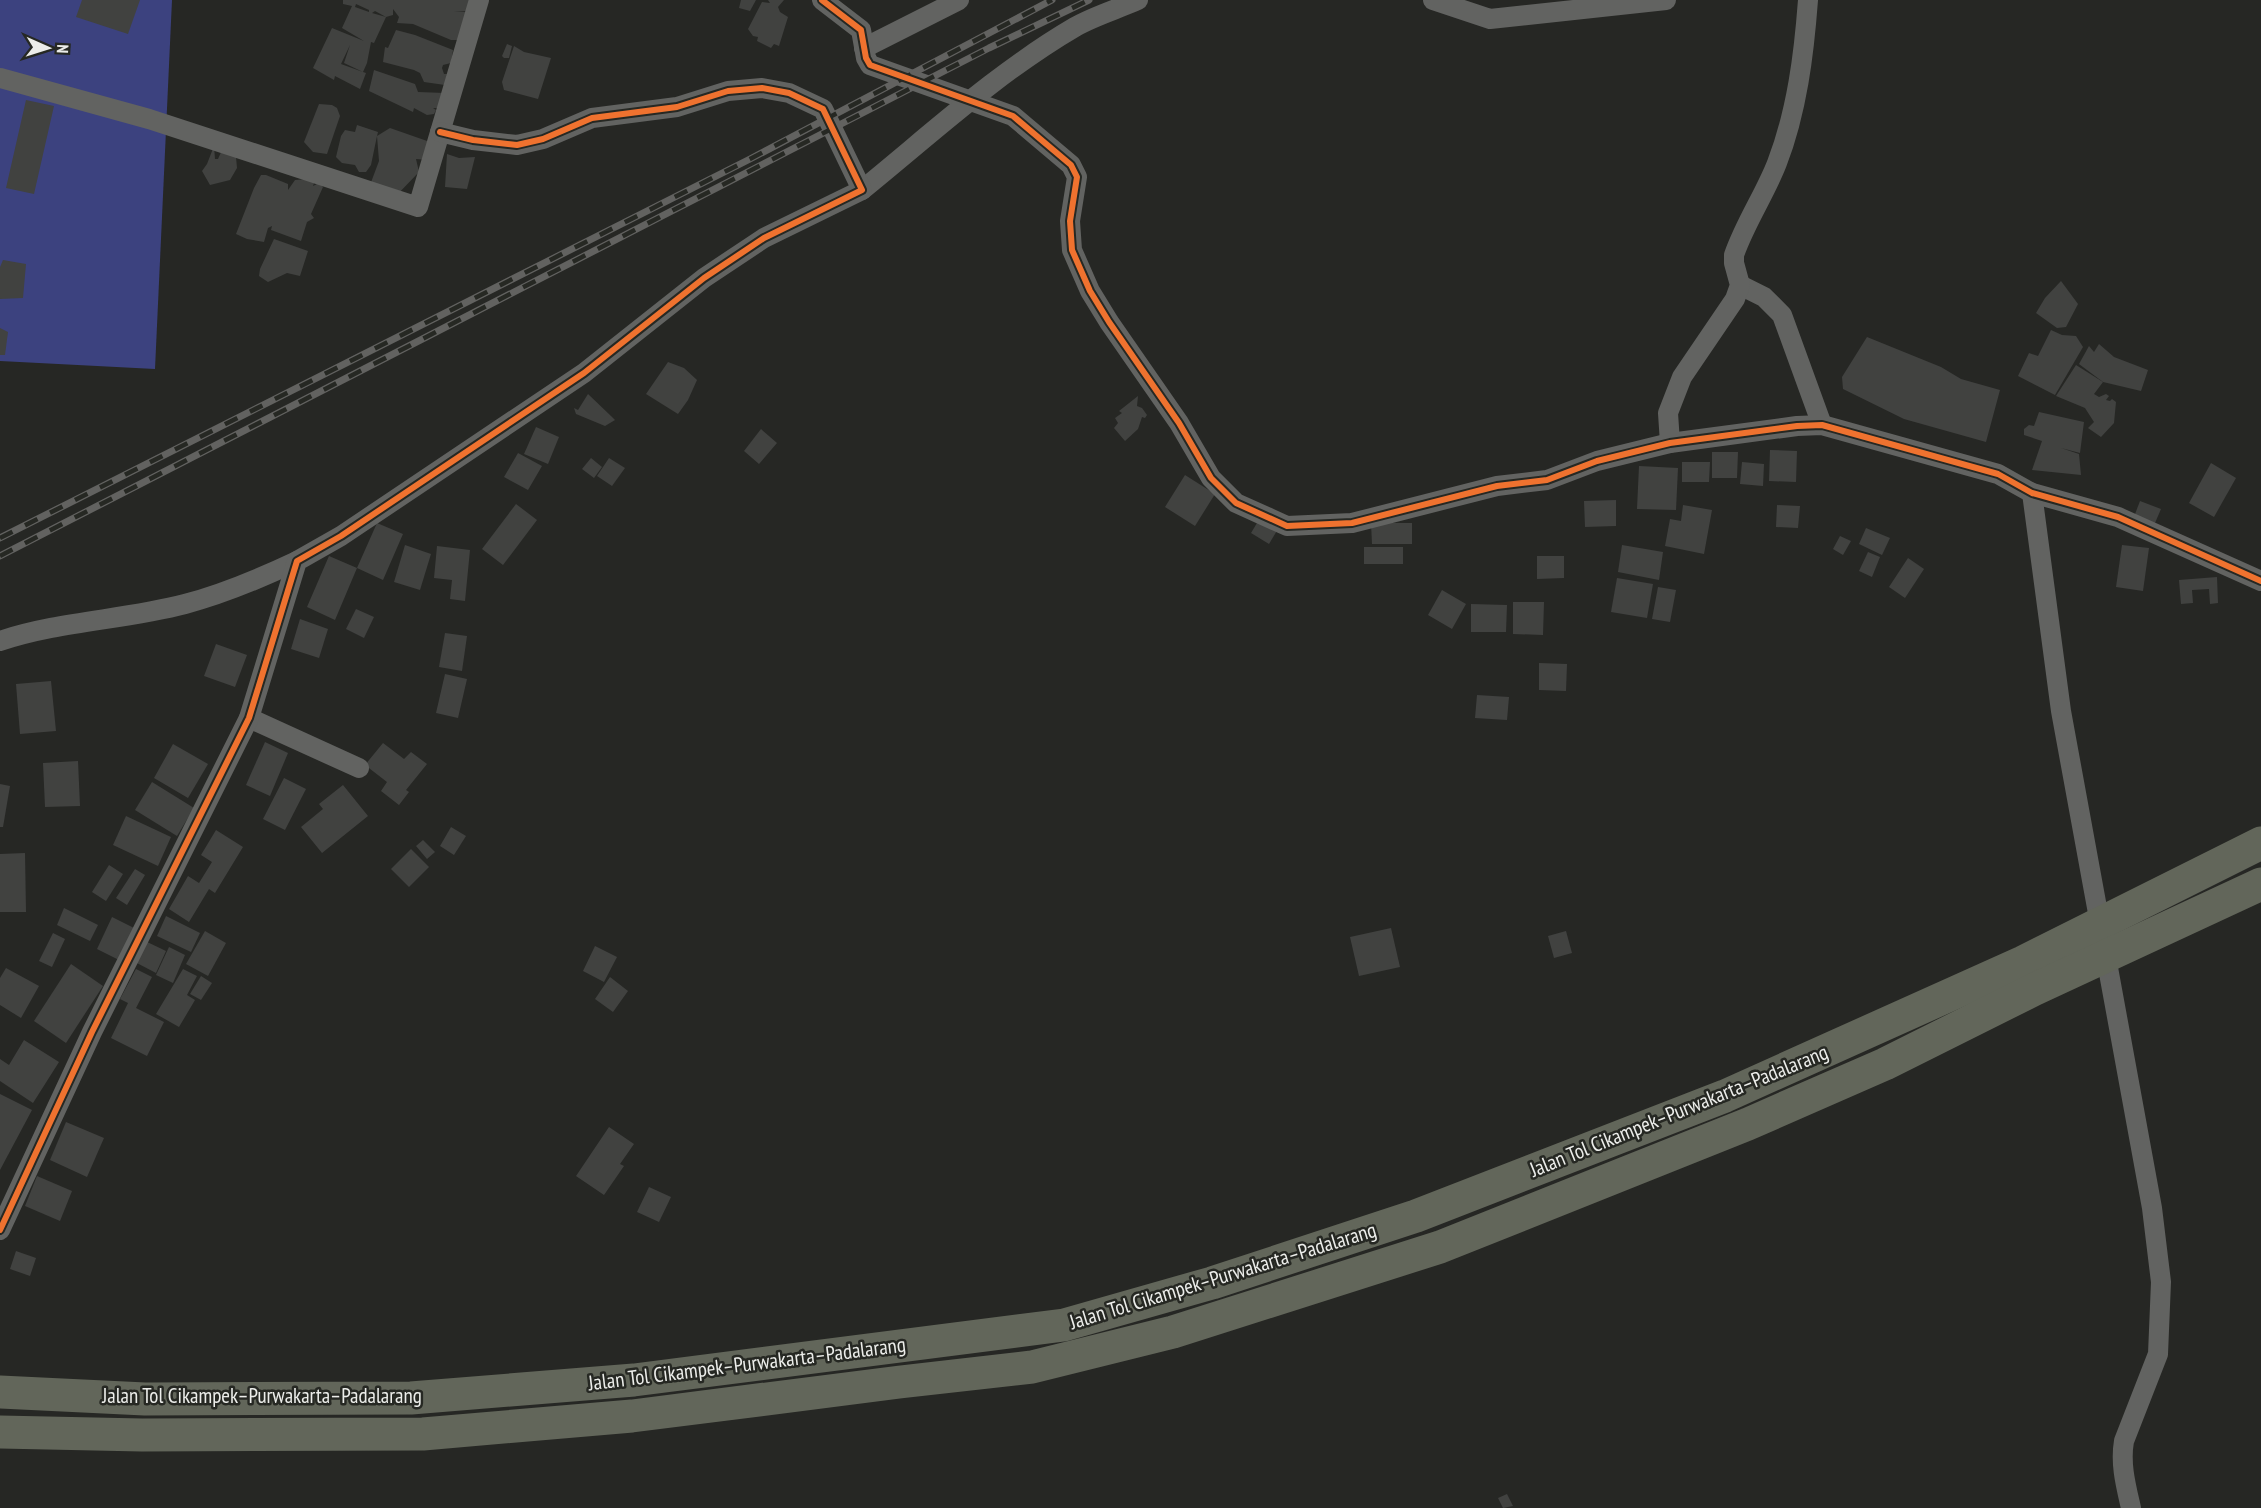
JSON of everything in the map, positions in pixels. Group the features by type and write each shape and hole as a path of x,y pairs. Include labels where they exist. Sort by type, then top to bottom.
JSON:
{"highway":[{"name":"Jalan Tol Cikampek–Purwakarta–Padalarang","path":"0,1392 145,1399 411,1398 634,1380 1064,1325 1212,1283 1416,1216 1725,1096 2023,962 2261,843"},
{"name":"Jalan Tol Cikampek–Purwakarta–Padalarang","path":"0,1432 142,1435 423,1434 632,1416 1032,1367 1173,1332 1440,1247 1737,1128 1885,1064 2035,989 2261,884"}],"street":[{"path":"0,78 149,118 418,207 479,0"},
{"path":"822,0 861,30 870,65 1013,116 1071,165 1077,177 1070,221 1072,250 1090,291 1179,423 1211,478 1236,504 1287,526 1352,523 1497,486 1546,480 1597,461 1670,443 1776,428 1822,425 1998,474 2032,493 2118,517 2261,581"},
{"path":"864,48 960,0"},
{"path":"0,641 56,626 185,604 268,575 297,561 341,536 584,373 714,271 764,238 862,190 970,102 1076,26 1138,0"},
{"path":"1433,0 1490,19 1666,0"},
{"path":"1670,443 1668,413 1682,377 1723,320 1740,285 1734,255 1778,162 1788,128 1804,52 1808,0"},
{"path":"440,132 473,140 517,145 543,139 592,118 677,107 728,91 762,88 789,93 824,109 862,190"},
{"path":"1740,285 1764,297 1782,315 1822,425"},
{"path":"2032,493 2061,711 2152,1208 2161,1282 2158,1354 2124,1441 2121,1456 2125,1484 2132,1508"},
{"path":"2,1219 92,1032 249,718 297,561"},
{"path":"249,718 359,768"}],"shaded area":[{"path":"0,0 172,0 155,369 0,361"}],"building":[{"path":"82,0 140,0 128,34 76,17"},
{"path":"343,0 472,0 470,11 454,11 468,12 458,40 451,40 413,24 397,23 399,17 393,9 393,15 386,17 374,43 371,42 363,72 366,73 360,89 335,76 334,80 313,68 332,28 364,41 342,28 352,6 343,4","holes":["356,4 369,10 369,12 355,7","350,45 344,63 363,72 341,64"]},
{"path":"741,0 756,0 750,11 739,8"},
{"path":"768,0 784,0 778,7 780,12 788,17 779,46 774,44 771,48 757,41 758,37 753,36 748,29 762,2 770,3"},
{"path":"396,30 453,50 451,63 443,65 442,68 444,74 447,74 445,85 424,82 420,73 414,70 383,62 385,47 388,48"},
{"path":"507,44 512,46 509,58 504,58 502,56"},
{"path":"514,46 524,52 551,58 538,99 504,90 502,82"},
{"path":"374,70 415,84 418,92 445,93 437,108 433,108 436,110 434,114 427,115 414,108 413,112 369,91"},
{"path":"26,100 54,106 34,194 6,188"},
{"path":"319,104 332,105 337,108 340,116 327,154 313,152 304,142"},
{"path":"357,125 378,132 371,165 366,172 359,172 355,165 342,163 336,157 341,136 345,130 355,132"},
{"path":"390,128 430,142 430,160 416,159 419,172 394,198 370,185 379,161 377,136"},
{"path":"214,146 215,159 218,159 222,150 236,157 237,168 230,180 210,185 202,171"},
{"path":"447,154 459,158 475,157 467,189 445,187"},
{"path":"261,175 288,184 288,190 295,180 307,179 314,183 313,186 319,183 323,187 311,214 314,218 307,222 301,241 271,230 272,226 268,228 264,242 236,234"},
{"path":"274,239 308,251 300,276 287,273 268,282 259,276"},
{"path":"3,260 26,264 23,298 0,299 0,267"},
{"path":"2061,281 2078,304 2066,327 2057,328 2036,313 2045,298"},
{"path":"0,328 8,332 5,355 0,355"},
{"path":"2051,330 2062,335 2076,336 2083,347 2055,395 2018,376 2029,353 2038,356"},
{"path":"1867,337 1941,367 1961,379 2000,390 1986,442 1904,419 1843,389 1842,377"},
{"path":"2099,344 2114,357 2148,370 2141,391 2103,382 2079,364 2089,346 2094,352"},
{"path":"668,362 684,368 697,380 688,400 678,414 646,394"},
{"path":"2076,365 2103,382 2094,394 2099,397 2106,394 2109,396 2106,400 2112,399 2116,402 2114,423 2101,437 2088,428 2094,422 2085,408 2056,396"},
{"path":"588,394 615,420 605,426 576,414 574,408 578,410"},
{"path":"1138,396 1137,406 1142,408 1147,415 1145,418 1142,417 1138,429 1125,441 1114,428 1118,423 1115,418 1122,413 1119,411"},
{"path":"2039,412 2084,422 2080,453 2061,448 2079,454 2081,475 2032,470 2042,441 2024,435 2024,429 2029,425 2034,426"},
{"path":"536,427 559,437 548,464 524,454"},
{"path":"761,429 777,443 759,464 744,451"},
{"path":"1770,450 1797,451 1796,482 1769,481"},
{"path":"1712,452 1738,452 1737,478 1712,478"},
{"path":"518,453 542,466 528,490 504,477"},
{"path":"591,458 602,467 594,478 582,469"},
{"path":"609,458 625,468 612,486 597,476"},
{"path":"1682,462 1710,462 1709,482 1682,482"},
{"path":"1742,462 1764,464 1763,486 1740,484"},
{"path":"2211,463 2236,478 2214,517 2189,503"},
{"path":"1639,466 1678,468 1676,510 1637,509"},
{"path":"1185,475 1215,494 1195,526 1165,507"},
{"path":"1616,500 1616,526 1585,527 1584,501"},
{"path":"2140,501 2161,509 2152,530 2132,522"},
{"path":"516,504 537,520 503,565 482,549"},
{"path":"1683,505 1712,510 1704,554 1665,546 1670,519 1681,521"},
{"path":"1777,505 1800,506 1798,528 1776,527"},
{"path":"1260,518 1278,529 1269,544 1251,533"},
{"path":"377,523 403,534 383,580 357,568"},
{"path":"1371,523 1412,523 1412,544 1372,544"},
{"path":"1866,528 1890,538 1882,555 1859,544"},
{"path":"1840,536 1851,541 1843,555 1833,549"},
{"path":"405,545 431,554 420,590 394,582"},
{"path":"1622,545 1663,552 1659,580 1618,572"},
{"path":"2122,545 2149,548 2143,591 2116,587"},
{"path":"437,546 470,550 465,601 450,599 452,580 434,578"},
{"path":"1364,547 1403,547 1403,564 1364,564"},
{"path":"1868,552 1880,557 1872,577 1859,571"},
{"path":"329,556 357,568 335,620 307,607"},
{"path":"1537,556 1564,556 1564,578 1537,579"},
{"path":"1908,558 1924,569 1905,598 1889,587"},
{"path":"2217,577 2218,603 2210,604 2209,589 2192,590 2193,603 2181,604 2179,580"},
{"path":"1617,578 1653,584 1647,618 1611,612"},
{"path":"1658,587 1676,590 1670,622 1652,619"},
{"path":"1442,590 1466,604 1452,629 1428,615"},
{"path":"1513,602 1544,602 1543,635 1513,634"},
{"path":"1471,604 1507,605 1506,632 1471,632"},
{"path":"356,609 374,617 364,638 346,629"},
{"path":"300,619 328,629 319,658 291,649"},
{"path":"445,633 467,636 462,671 439,667"},
{"path":"216,644 247,655 235,687 204,676"},
{"path":"1539,663 1567,664 1566,691 1539,690"},
{"path":"445,674 467,679 458,718 436,713"},
{"path":"51,681 56,731 20,734 16,684"},
{"path":"1477,695 1509,697 1507,720 1475,718"},
{"path":"265,742 288,753 270,796 246,785"},
{"path":"383,743 404,759 411,752 427,764 406,790 409,792 399,805 381,791 387,782 365,765"},
{"path":"173,744 208,764 188,798 154,778"},
{"path":"78,761 80,806 45,807 43,763"},
{"path":"284,778 306,789 285,830 263,819"},
{"path":"152,782 194,808 177,836 135,810"},
{"path":"0,784 10,786 3,827 0,827"},
{"path":"343,785 368,816 322,853 301,827 323,809 319,804"},
{"path":"126,816 171,837 158,866 113,845"},
{"path":"451,827 466,836 454,855 440,846"},
{"path":"216,830 243,847 215,893 209,889 189,922 169,909 188,876 199,883 212,862 201,855"},
{"path":"423,840 435,852 427,859 416,846"},
{"path":"411,849 429,867 409,887 391,869"},
{"path":"25,853 26,912 0,912 0,854"},
{"path":"109,865 123,874 106,901 92,892"},
{"path":"135,869 145,875 127,905 116,898"},
{"path":"64,908 98,925 90,941 57,925"},
{"path":"166,916 200,933 191,952 157,936"},
{"path":"112,917 134,928 119,960 97,949"},
{"path":"1391,928 1400,967 1359,976 1350,937"},
{"path":"205,931 226,943 208,976 186,964"},
{"path":"1566,931 1572,953 1554,958 1548,936"},
{"path":"53,933 65,939 52,967 39,961"},
{"path":"143,940 166,951 156,973 133,961"},
{"path":"595,946 617,957 604,982 583,971"},
{"path":"169,947 185,955 173,983 156,975"},
{"path":"71,964 103,986 66,1043 34,1021"},
{"path":"6,968 39,986 21,1018 0,1005 0,978"},
{"path":"136,969 152,977 136,1008 164,1022 147,1056 111,1038 128,1003 120,999"},
{"path":"183,969 197,976 187,995 195,1000 179,1027 156,1014"},
{"path":"201,976 212,983 201,1000 190,994"},
{"path":"610,977 628,991 613,1012 595,999"},
{"path":"24,1040 59,1062 33,1103 0,1081 0,1059 9,1065"},
{"path":"0,1094 32,1110 0,1170"},
{"path":"66,1122 104,1138 87,1177 50,1160"},
{"path":"609,1127 634,1144 620,1164 624,1166 604,1195 576,1176"},
{"path":"37,1176 72,1191 60,1221 25,1206"},
{"path":"649,1187 671,1197 659,1222 637,1212"},
{"path":"16,1251 36,1258 30,1276 10,1269"},
{"path":"1507,1494 1513,1506 1503,1508 1498,1498"}],"railway":[{"path":"0,538 750,159 1052,0"},
{"path":"0,556 989,48 1089,0"}],"cycle path":[{"path":"822,0 861,30 866,58 870,65 1013,116 1071,165 1077,177 1070,221 1072,250 1090,291 1179,423 1211,478 1236,503 1287,526 1352,523 1497,486 1547,480 1597,461 1670,443 1797,426 1822,425 1998,474 2032,493 2118,517 2261,581"},
{"path":"0,1230 92,1032 249,718 297,561 341,536 584,373 704,278 764,238 862,190 823,109 789,93 762,88 728,91 677,107 592,118 543,139 517,145 473,140 440,132"}]}
